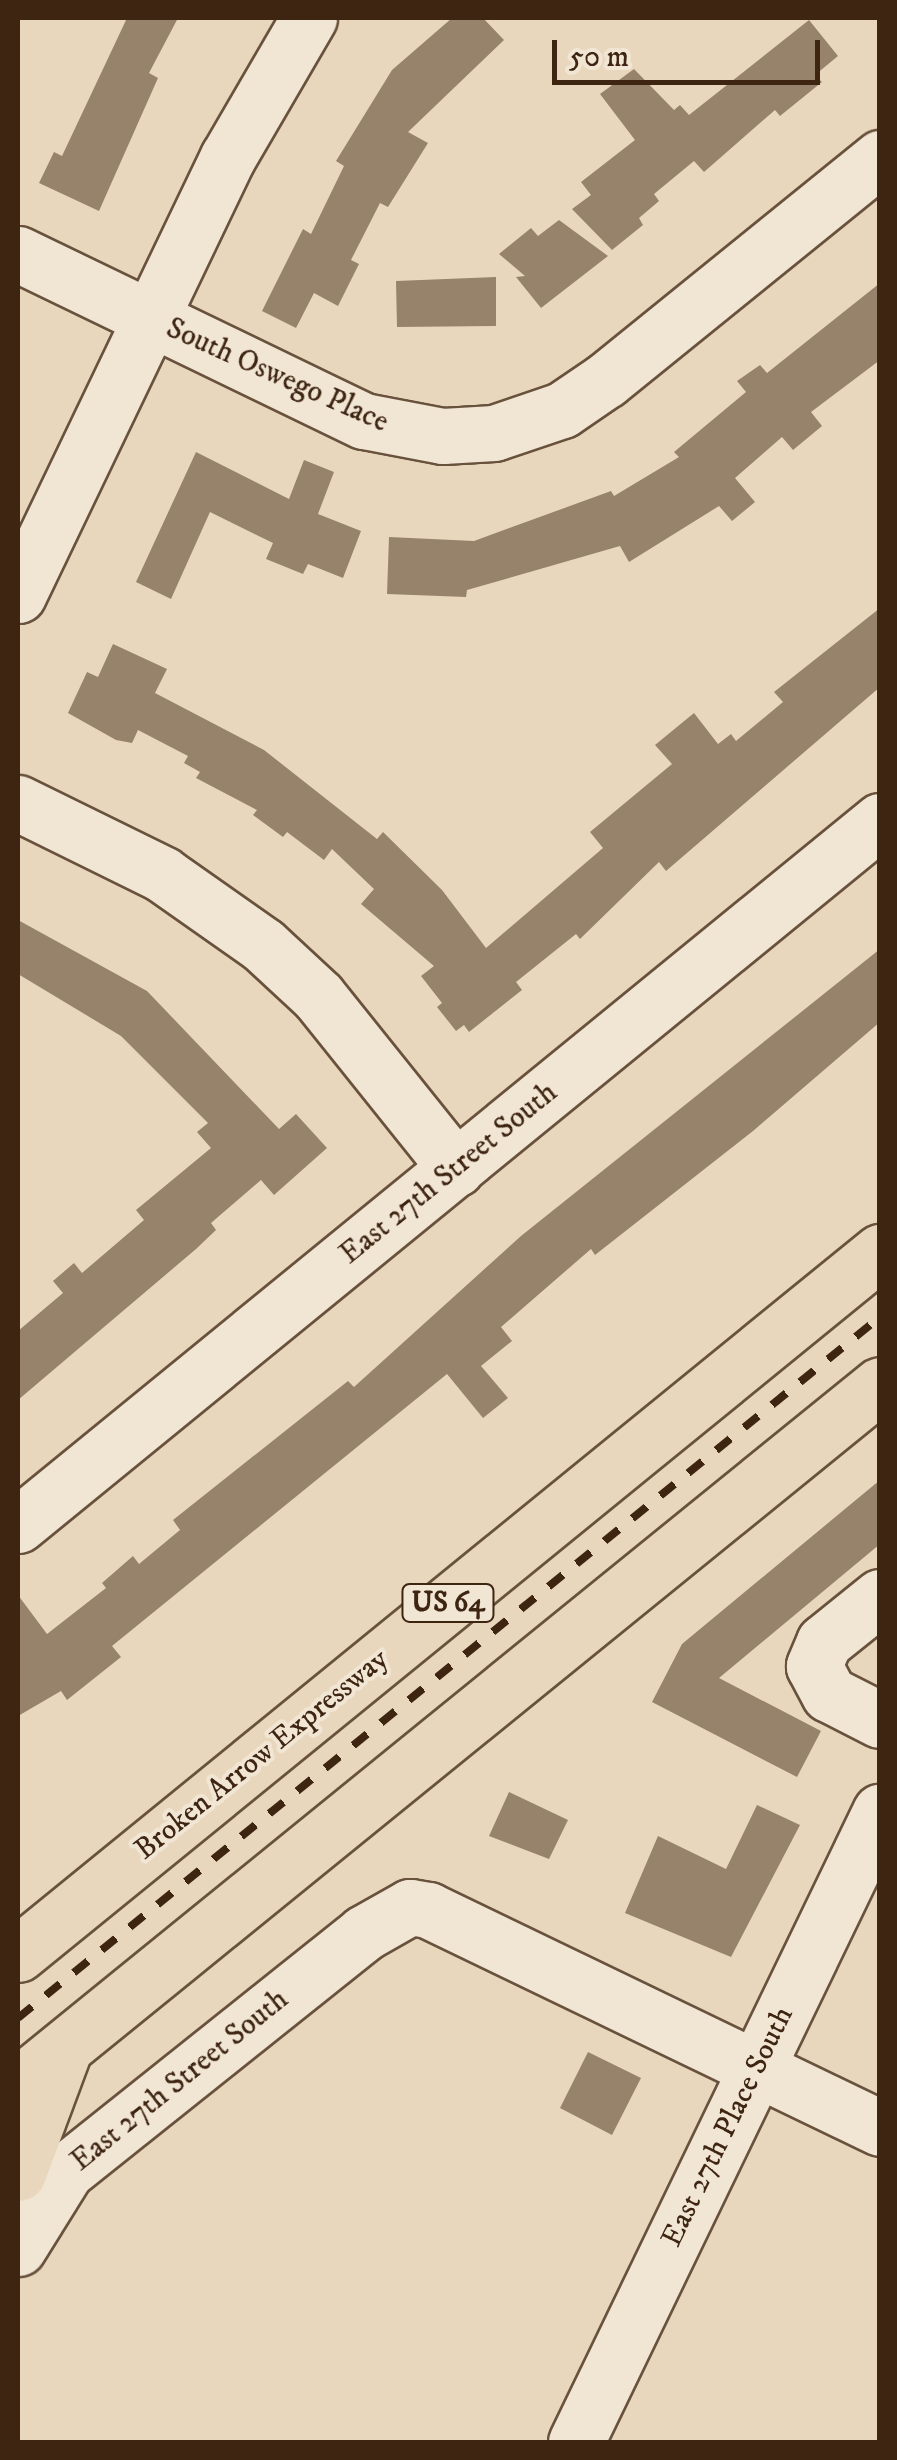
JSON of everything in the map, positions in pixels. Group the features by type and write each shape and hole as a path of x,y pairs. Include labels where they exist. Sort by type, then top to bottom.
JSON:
{"highway":[{"name":"Broken Arrow Expressway","path":"18,1954 880,1252"},
{"path":"18,2085 880,1385"},
{"path":"18,2173 65,2046"}],"street":[{"path":"18,595 228,157 310,18"},
{"name":"South Oswego Place","path":"18,254 364,421 443,436 494,433 562,410 606,380 880,158"},
{"path":"18,803 162,874 263,945 318,996 456,1168"},
{"name":"East 27th Street South","path":"18,1525 880,822"},
{"path":"880,1598 824,1642 814,1666 829,1694 880,1720"},
{"name":"East 27th Place South","path":"576,2442 880,1812"},
{"name":"East 27th Street South","path":"18,2248 66,2171 364,1934 410,1907 428,1910 880,2128"}],"building":[{"path":"127,18 178,18 149,73 158,78 99,211 39,183 54,152 62,156"},
{"path":"452,18 483,18 504,40 408,132 428,143 388,207 380,203 351,260 359,264 338,306 314,293 296,328 262,311 303,229 311,234 344,166 336,161 392,70"},
{"path":"809,20 838,56 815,75 822,82 780,116 775,110 704,172 694,161 654,194 659,201 639,218 643,225 612,250 572,209 591,195 581,182 635,140 600,94 634,69 674,110 680,105 689,115"},
{"path":"559,220 608,256 541,308 516,277 525,276 499,254 531,228 538,236"},
{"path":"496,277 496,326 397,327 396,281"},
{"path":"880,283 880,360 811,412 822,426 793,450 782,437 735,478 755,502 732,521 719,506 629,562 620,546 467,590 466,597 387,594 389,537 474,541 611,491 614,496 679,457 674,452 746,392 737,381 760,365 767,373"},
{"path":"196,452 289,499 304,460 334,472 318,514 361,531 343,578 308,564 303,574 266,559 273,543 210,512 171,599 136,582"},
{"path":"880,608 880,687 666,871 659,862 580,939 576,934 516,982 522,990 469,1032 464,1025 456,1031 437,1007 442,1003 421,976 434,966 361,904 374,889 332,849 324,860 287,832 283,837 253,815 257,810 196,778 200,772 184,763 188,756 138,730 132,743 116,740 68,713 87,672 98,677 113,644 167,669 155,693 264,750 377,839 383,832 442,890 486,948 603,848 590,832 672,764 655,745 694,713 718,744 731,734 736,741 783,702 774,692"},
{"path":"18,920 147,991 279,1129 296,1114 327,1148 274,1195 261,1180 211,1223 216,1230 196,1249 18,1400 18,1331 63,1293 53,1281 74,1263 82,1273 144,1220 136,1210 211,1148 197,1132 208,1123 121,1036 18,974"},
{"path":"880,949 880,1022 753,1131 595,1255 591,1249 501,1327 512,1341 481,1366 508,1398 483,1418 447,1374 112,1646 121,1657 67,1700 61,1691 18,1716 18,1595 47,1634 106,1588 102,1583 133,1556 139,1564 180,1530 173,1520 348,1381 354,1387 521,1236"},
{"path":"880,1480 880,1544 719,1678 821,1731 797,1777 652,1702 682,1644"},
{"path":"509,1792 568,1820 549,1859 489,1836"},
{"path":"757,1805 800,1825 731,1957 625,1913 658,1836 726,1869"},
{"path":"588,2052 641,2078 612,2135 560,2108"}],"railway":[{"path":"18,2018 880,1317"}]}
